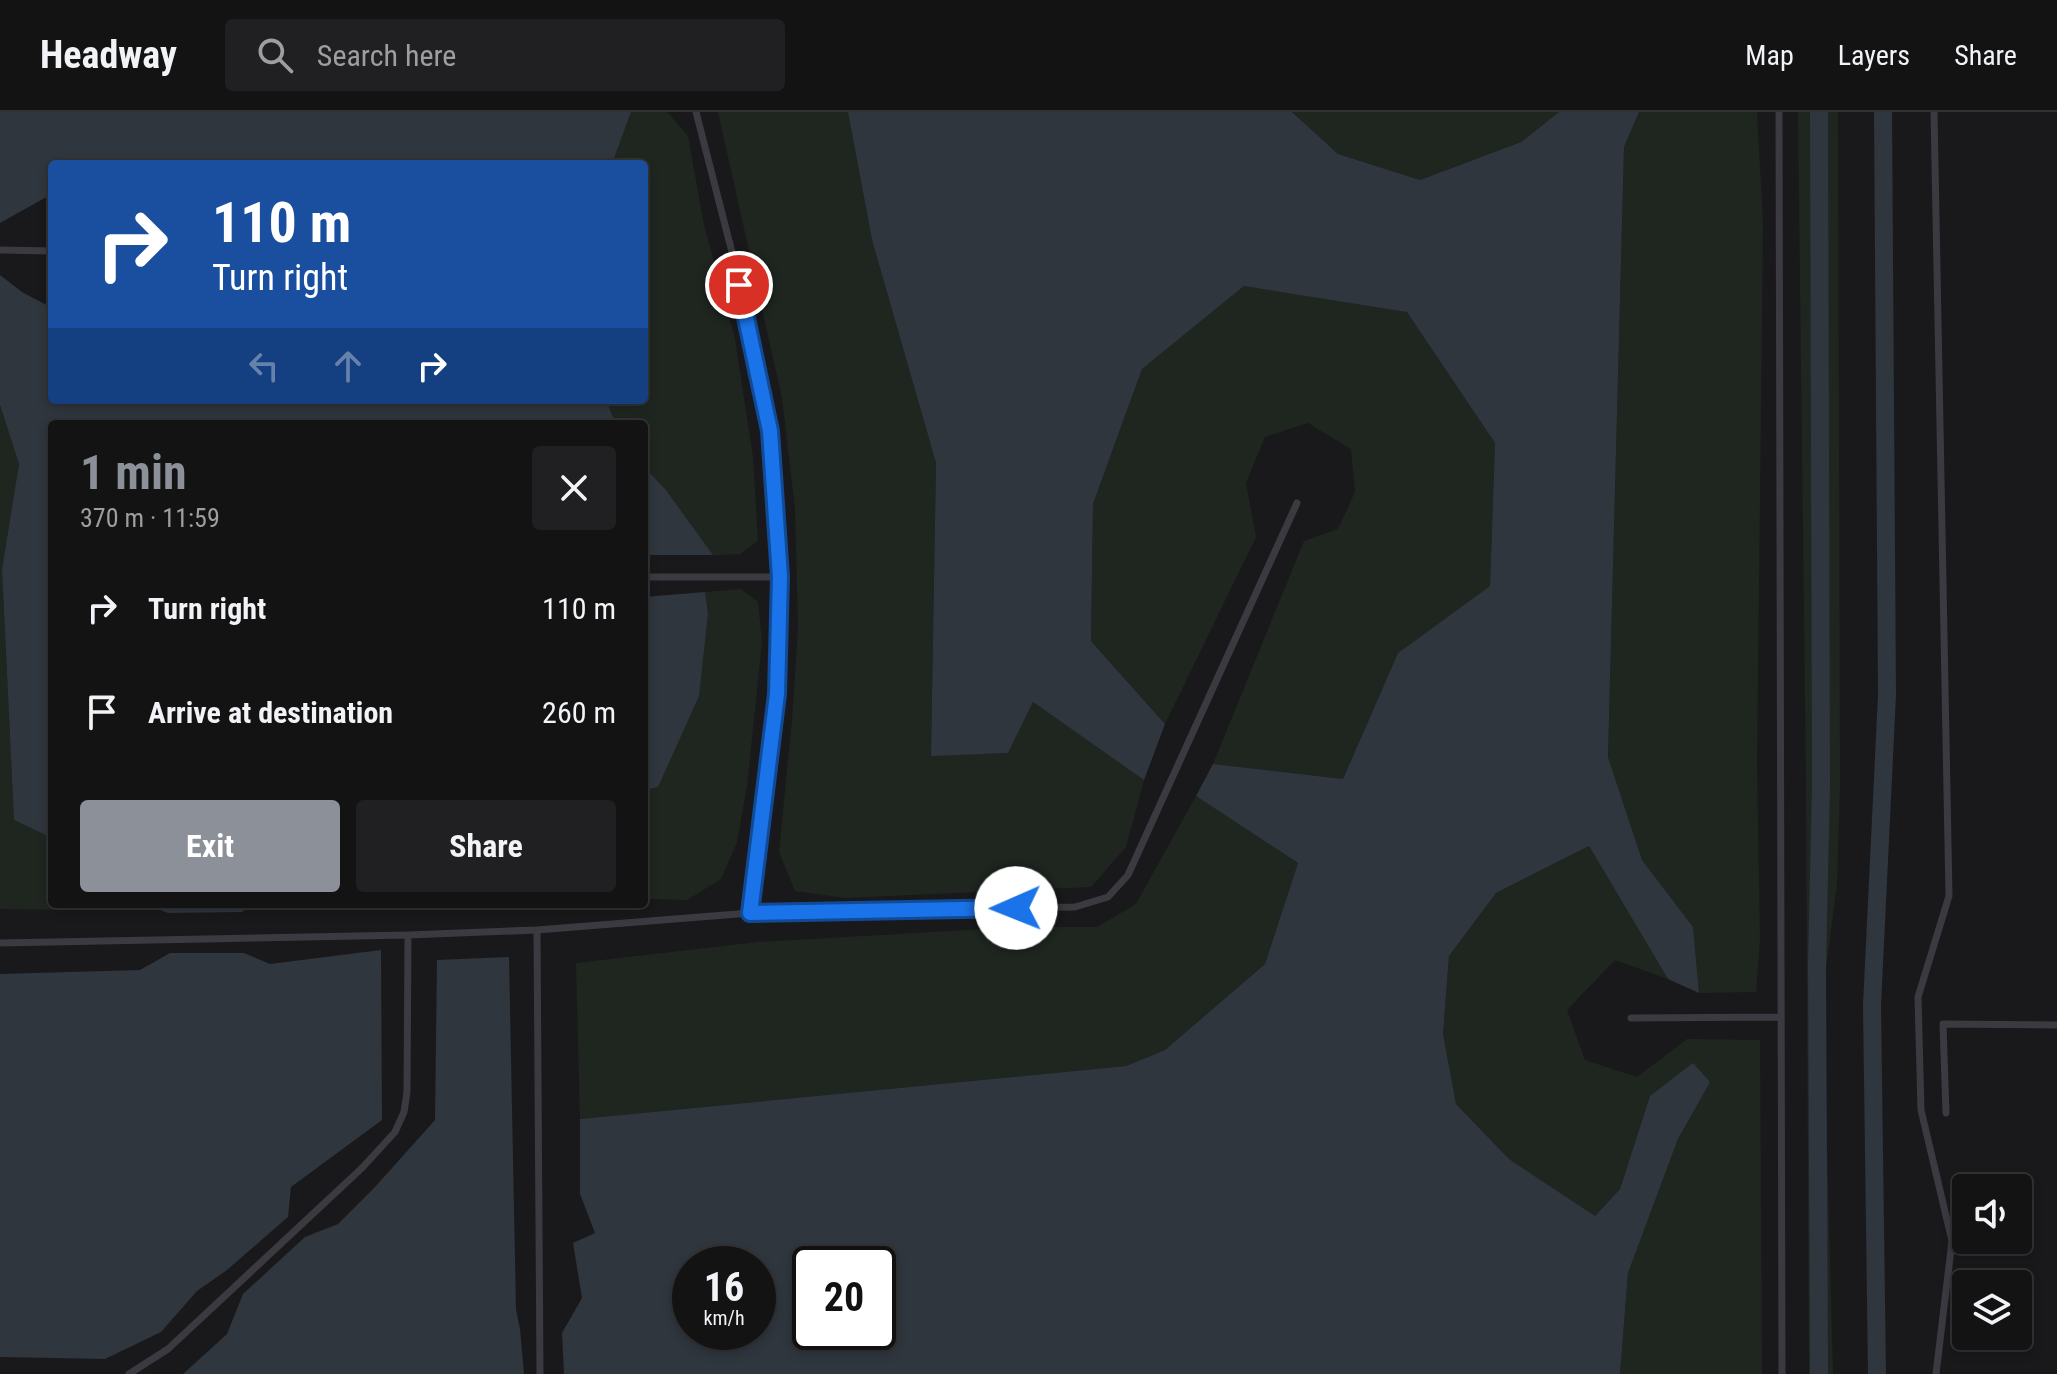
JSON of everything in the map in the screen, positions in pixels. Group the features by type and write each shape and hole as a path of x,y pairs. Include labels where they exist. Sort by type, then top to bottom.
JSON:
{"lane":[{"path":"696,112 733,256 770,431 780,577 777,694 750,913"},
{"path":"1779,112 1782,1374"},
{"path":"1934,112 1949,896 1918,997 1921,1110 1952,1241 1936,1374"},
{"path":"0,250 48,251"},
{"path":"0,943 537,930 750,913 1075,907 1108,897 1128,875 1297,503"},
{"path":"648,577 780,577"},
{"path":"537,930 540,1374"},
{"path":"129,1374 168,1349 362,1168 395,1132 404,1112 407,1092 408,935"},
{"path":"1631,1018 1781,1017"},
{"path":"1946,1113 1943,1024 2057,1025"}],"shaded area":[{"path":"0,112 631,112 613,160 48,160 48,196 0,223"},
{"path":"631,112 665,112 688,136 704,225 735,339 753,457 758,541 740,554 713,555 666,490 648,471 648,420 614,420 608,404 648,404 648,160 613,160"},
{"path":"718,112 848,112 872,240 936,463 931,755 1008,753 1033,702 1144,780 1126,847 1091,887 845,898 795,891 779,852 798,629 795,509 782,398"},
{"path":"848,112 1292,112 1338,154 1420,180 1521,142 1559,112 1639,112 1624,147 1608,757 1642,860 1693,927 1699,993 1668,979 1589,846 1496,893 1449,956 1443,1034 1456,1104 1509,1159 1595,1216 1620,1189 1650,1096 1693,1063 1710,1082 1678,1139 1628,1273 1620,1374 564,1374 562,1333 582,1298 573,1243 595,1233 580,1194 580,1119 1126,1066 1165,1050 1265,964 1298,863 1196,796 1213,764 1343,779 1398,653 1490,586 1495,443 1407,312 1244,286 1142,369 1093,504 1091,641 1165,724 1144,780 1033,702 1008,753 931,756 936,463 872,240"},
{"path":"1292,112 1559,112 1521,142 1420,180 1338,154"},
{"path":"1639,112 1757,112 1763,224 1757,764 1760,940 1756,992 1699,993 1693,927 1642,860 1608,757 1624,147"},
{"path":"1798,112 1838,112 1840,786 1837,884 1823,993 1833,1374 1809,1374"},
{"path":"0,275 48,306 48,404 608,404 614,420 48,420 48,836 14,820 2,569 19,464 0,405"},
{"path":"1244,286 1407,311 1495,443 1490,586 1398,653 1343,779 1213,764 1304,541 1338,529 1355,492 1351,449 1308,423 1265,437 1246,483 1256,537 1165,724 1091,641 1093,504 1142,369"},
{"path":"0,405 19,464 2,569 14,820 48,836 48,908 77,908 0,909"},
{"path":"648,471 666,490 713,555 648,555"},
{"path":"741,589 758,602 762,642 747,786 737,842 721,879 687,900 650,899 648,789 658,787 708,613 705,592"},
{"path":"705,592 708,613 699,696 658,787 648,789 648,597"},
{"path":"1196,796 1298,863 1265,964 1165,1050 1126,1066 580,1119 576,963 758,942 1022,927 1097,927 1136,904"},
{"path":"1589,846 1668,979 1615,960 1567,1010 1585,1060 1637,1077 1687,1039 1760,1040 1762,1374 1620,1374 1628,1273 1678,1139 1710,1081 1650,1096 1620,1189 1595,1216 1509,1159 1456,1104 1443,1034 1449,956 1496,893"},
{"path":"155,908 248,908 242,912 168,913"},
{"path":"381,950 382,1120 291,1187 288,1217 227,1270 197,1291 161,1332 105,1359 0,1357 0,974 140,970 170,953 244,953 270,964"},
{"path":"509,957 516,1310 524,1374 183,1374 227,1334 243,1294 305,1237 338,1224 435,1120 437,960"}],"waterway":[{"path":"1819,112 1819,1374"},
{"path":"1877,1374 1872,1005 1887,695 1883,112"}],"route":[{"path":"739,285 770,431 780,577 777,694 750,913 1016,908"}]}
